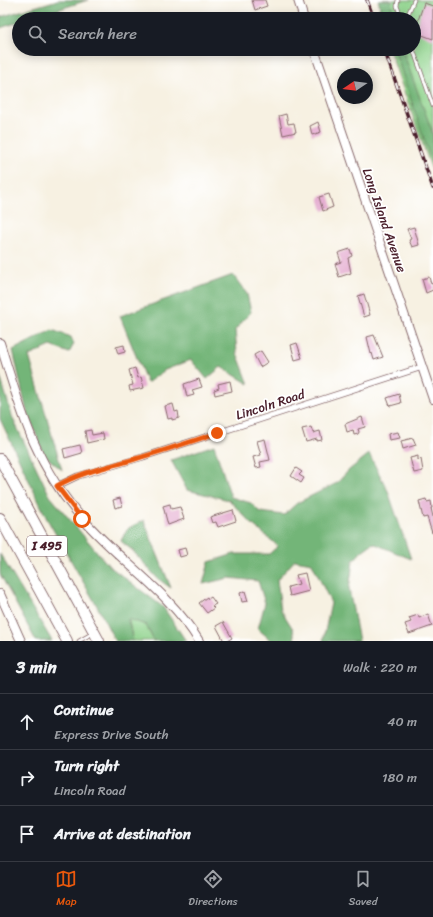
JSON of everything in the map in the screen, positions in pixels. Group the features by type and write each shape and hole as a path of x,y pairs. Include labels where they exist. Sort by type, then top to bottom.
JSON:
{"highway":[{"name":"I 495","path":"0,459 97,637"},
{"name":"I 495","path":"0,518 67,641"}],"main road":[{"path":"298,0 302,12"},
{"name":"Long Island Avenue","path":"316,56 433,399"},
{"path":"0,343 29,433 38,454 57,486 73,509 90,528 155,586 172,605 199,641"},
{"path":"0,594 21,641"}],"street":[{"name":"Lincoln Road","path":"57,486 78,476 143,457 422,367"}],"lane":[{"path":"398,0 397,6 399,12"},
{"path":"409,12 414,0"},
{"path":"415,56 433,106"},
{"path":"79,641 97,637"}],"green space":[{"path":"58,0 88,0 51,12 17,12"},
{"path":"378,0 391,0 392,12 382,12"},
{"path":"382,0 433,0 433,173 391,56 421,56 421,12 378,12"},
{"path":"12,13 12,24 0,28 0,17"},
{"path":"396,56 405,56 433,134 433,166"},
{"path":"233,275 247,294 251,312 235,330 237,353 249,384 221,367 207,379 191,360 165,370 147,383 120,316"},
{"path":"52,330 71,337 74,344 69,353 51,346 29,356 62,470 44,455 26,408 13,350"},
{"path":"0,376 13,419 50,496 109,566 163,607 186,641 154,641 146,625 128,619 133,641 115,641 97,606 47,519 0,419"},
{"path":"214,445 231,497 251,503 260,512 284,515 297,503 337,483 349,470 369,454 388,491 411,559 373,543 362,551 353,561 349,589 359,641 323,641 331,603 312,563 295,560 277,580 281,610 293,629 295,641 272,641 258,629 265,603 258,581 229,578 203,584 209,562 234,554 269,554 278,546 252,524 229,500 187,490 171,460"},
{"path":"144,520 171,588 157,578 133,551 121,541 127,529"},
{"path":"0,554 52,641 36,641 0,574"},
{"path":"128,618 146,625 154,641 133,641"}],"building":[{"path":"252,0 265,0 267,6 255,10"},
{"path":"424,3 433,6 433,39 421,35 421,12"},
{"path":"286,114 288,124 294,123 296,132 283,135 279,116"},
{"path":"318,122 321,132 312,135 310,126"},
{"path":"329,194 333,207 323,211 319,197"},
{"path":"414,227 419,245 412,247 407,229"},
{"path":"350,249 352,256 348,258 351,273 339,277 335,264 341,262 338,253"},
{"path":"429,277 431,284 433,283 433,290 426,293 422,279"},
{"path":"364,294 370,315 364,317 358,296"},
{"path":"374,335 383,357 374,360 367,337"},
{"path":"297,343 302,358 295,360 291,345"},
{"path":"124,345 125,352 118,354 116,347"},
{"path":"261,351 268,362 260,367 254,355"},
{"path":"135,368 138,378 141,377 144,388 130,391 129,386 133,385 129,370"},
{"path":"199,379 202,387 192,390 194,395 187,397 184,384"},
{"path":"230,381 232,391 215,395 214,390 219,388 218,384"},
{"path":"399,394 401,403 390,406 387,398"},
{"path":"173,404 175,412 178,411 179,418 172,420 172,418 168,419 165,406"},
{"path":"362,417 365,427 358,429 358,434 354,435 353,430 347,432 345,424"},
{"path":"311,427 313,433 320,431 322,440 317,441 317,439 306,442 302,429"},
{"path":"91,430 92,435 103,433 104,439 87,443 85,431"},
{"path":"398,432 400,438 389,440 388,434"},
{"path":"413,438 416,445 403,449 401,441"},
{"path":"265,439 270,460 260,462 261,467 256,468 253,457 261,455 257,441"},
{"path":"80,445 82,453 65,458 63,449"},
{"path":"418,456 418,460 421,459 423,471 414,473 410,458"},
{"path":"296,468 302,472 299,475 304,478 301,483 291,476"},
{"path":"120,498 122,506 115,508 113,500"},
{"path":"426,499 427,502 431,501 433,533 427,517 423,518 419,501"},
{"path":"170,504 171,509 180,507 184,519 168,525 163,506"},
{"path":"233,510 236,521 218,527 216,522 212,523 210,517"},
{"path":"185,548 187,555 180,557 178,550"},
{"path":"305,573 309,591 290,596 288,587 299,584 296,575"},
{"path":"245,591 248,601 242,602 240,593"},
{"path":"207,597 208,599 211,597 216,604 212,606 214,608 207,613 199,603"},
{"path":"428,614 432,626 409,634 405,624 411,622 409,618 418,615 419,618"},
{"path":"223,622 232,638 227,641 224,641 216,626"}],"railway":[{"path":"367,0 371,12"},
{"path":"386,56 433,188"}],"route":[{"path":"82,519 57,486 78,476 217,433"}]}
